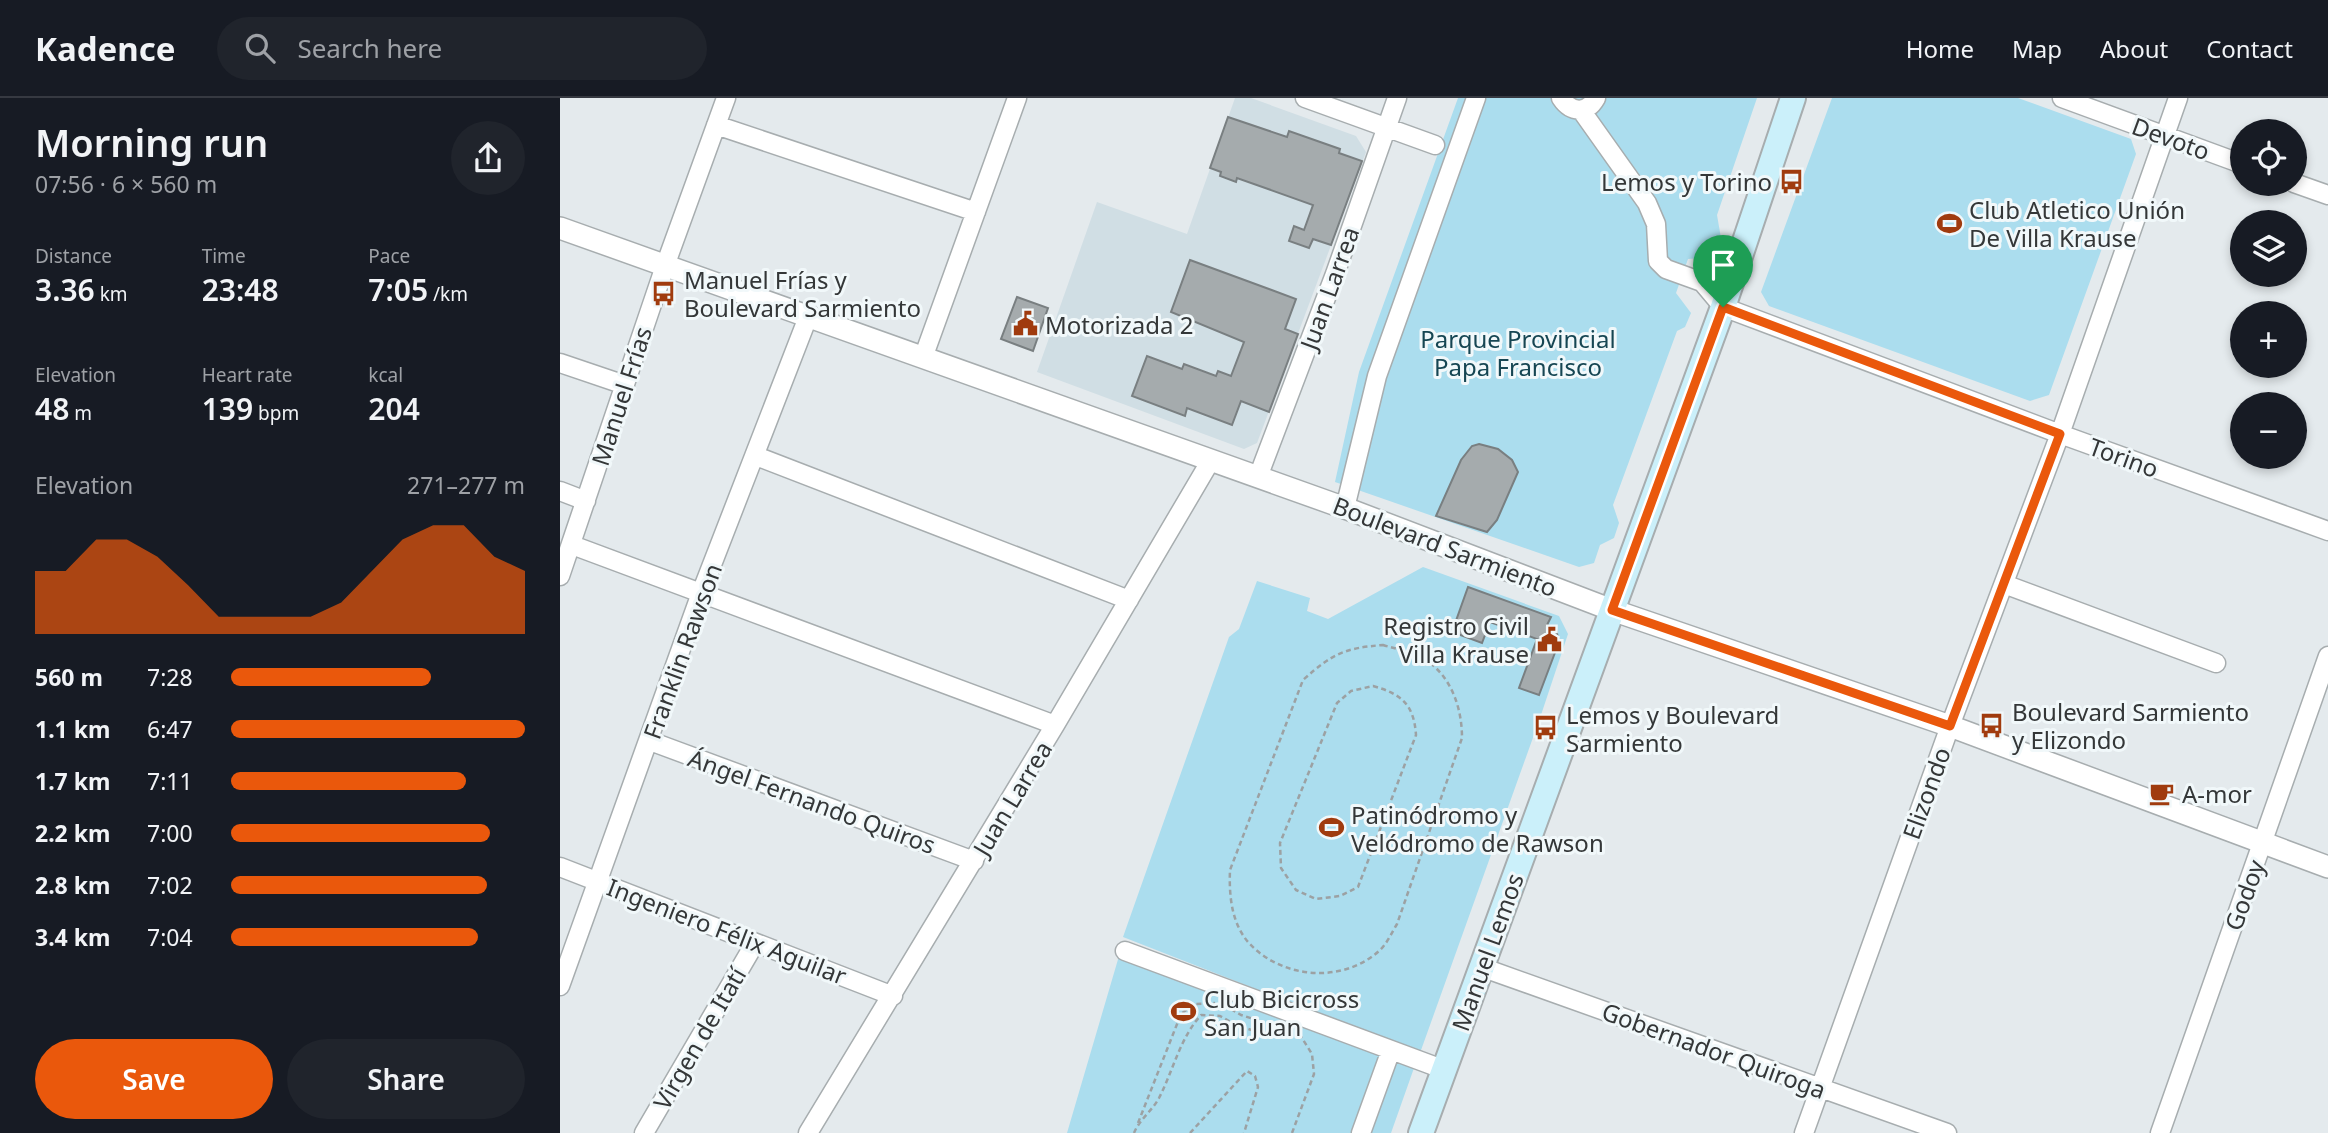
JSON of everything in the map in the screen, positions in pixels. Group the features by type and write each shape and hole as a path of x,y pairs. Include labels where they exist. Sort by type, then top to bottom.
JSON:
{"main road":[{"name":"Manuel Lemos","path":"1422,1133 1723,307 1793,98"}],"street":[{"name":"Manuel Frías","path":"560,576 665,266 726,98"},
{"path":"923,358 1017,98"},
{"path":"1305,98 1435,145"},
{"name":"Juan Larrea","path":"1258,477 1335,274 1397,98"},
{"path":"1345,508 1377,376 1476,98"},
{"path":"1561,98 1568,107 1581,110 1592,104 1596,98"},
{"name":"Devoto","path":"2062,98 2230,160"},
{"name":"Elizondo","path":"1804,1133 1950,726 2060,434 2178,98"},
{"path":"1581,110 1647,203 1656,224 1658,261 1667,269 1702,282 1723,307"},
{"path":"716,125 976,212"},
{"path":"2307,188 2328,195"},
{"name":"Boulevard Sarmiento","path":"560,228 1345,508 1612,610 1950,726 2328,867"},
{"name":"Torino","path":"1723,307 2328,531"},
{"name":"Franklin Rawson","path":"560,986 701,593 808,317"},
{"path":"560,363 625,385"},
{"path":"756,456 1129,600"},
{"name":"Juan Larrea","path":"808,1133 974,861 1211,460"},
{"path":"560,491 586,501"},
{"path":"572,545 1055,725"},
{"path":"2004,584 2216,663"},
{"name":"Godoy","path":"2160,1133 2328,656"},
{"name":"Ángel Fernando Quiros","path":"650,741 974,861"},
{"name":"Ingeniero Félix Aguilar","path":"560,867 893,996"},
{"name":"Virgen de Itatí","path":"644,1133 755,943"},
{"path":"1125,951 1445,1070"},
{"name":"Gobernador Quiroga","path":"1481,967 1947,1133"},
{"path":"1361,1133 1391,1050"}],"path":[{"path":"1383,645 1420,656 1443,675 1462,716 1462,738 1397,924 1380,950 1349,970 1309,974 1274,962 1247,941 1234,916 1229,892 1230,870 1304,680 1328,658 1357,647 1383,645"},
{"path":"1373,686 1388,690 1407,703 1415,718 1416,735 1358,887 1340,896 1316,899 1296,890 1281,868 1280,843 1337,703 1351,691 1373,686"},
{"path":"1134,1133 1181,1014 1194,1004 1219,1003"},
{"path":"1230,1009 1264,1022"},
{"path":"1137,1126 1149,1114 1158,1099 1191,1026 1201,1015 1220,1016 1236,1025 1261,1033 1278,1034 1289,1031"},
{"path":"1276,1026 1299,1034 1312,1054 1314,1074 1292,1133"},
{"path":"1190,1133 1247,1071 1255,1076 1258,1087 1244,1133"}],"shaded area":[{"path":"1235,98 1251,98 1356,136 1366,152 1257,443 1244,449 1037,372 1097,202 1187,234"}],"green space":[{"name":"Parque Provincial Papa Francisco","path":"1458,98 1757,98 1717,215 1721,238 1712,257 1688,259 1676,293 1691,313 1685,327 1677,331 1613,505 1619,523 1614,538 1600,545 1594,563 1579,567 1335,482 1359,372"},
{"name":"Club Atletico Unión De Villa Krause","path":"1832,98 2018,98 2131,139 2136,154 2049,395 2030,401 1769,306 1761,292"},
{"name":"Patinódromo y Velódromo de Rawson","path":"1423,567 1559,616 1568,634 1420,1053 1123,937 1229,637 1239,629 1257,581 1310,598 1307,611 1328,619"},
{"name":"Club Bicicross San Juan","path":"1119,956 1414,1068 1391,1133 1067,1133"}],"building":[{"path":"1228,117 1287,137 1289,131 1340,149 1339,153 1362,161 1331,245 1313,239 1309,248 1289,241 1294,226 1304,230 1313,205 1237,178 1236,182 1220,176 1221,172 1210,168"},
{"path":"1190,260 1296,299 1285,329 1298,334 1269,412 1241,401 1232,425 1187,408 1185,416 1132,396 1147,356 1182,369 1184,364 1216,376 1218,371 1231,376 1244,342 1171,312"},
{"name":"Motorizada 2","path":"1017,297 1048,308 1033,351 1001,339"},
{"path":"1479,444 1498,449 1512,460 1518,472 1497,520 1487,532 1436,516 1461,460 1472,446"},
{"path":"1468,587 1551,617 1547,625 1556,629 1559,642 1539,695 1519,688 1537,639 1490,622 1482,643 1452,632"}],"place":[{"name":"Lemos y Torino","path":"1792,181"},
{"name":"Club Atletico Unión De Villa Krause","path":"1949,223"},
{"name":"Manuel Frías y Boulevard Sarmiento","path":"664,293"},
{"name":"Motorizada 2","path":"1025,324"},
{"name":"Registro Civil Villa Krause","path":"1549,639"},
{"name":"Boulevard Sarmiento y Elizondo","path":"1992,725"},
{"name":"Lemos y Boulevard Sarmiento","path":"1546,728"},
{"name":"A-mor","path":"2162,793"},
{"name":"Patinódromo y Velódromo de Rawson","path":"1331,828"},
{"name":"Club Bicicross San Juan","path":"1184,1012"}],"route":[{"path":"1723,307 2060,434 1950,726 1612,610 1723,307"}]}
